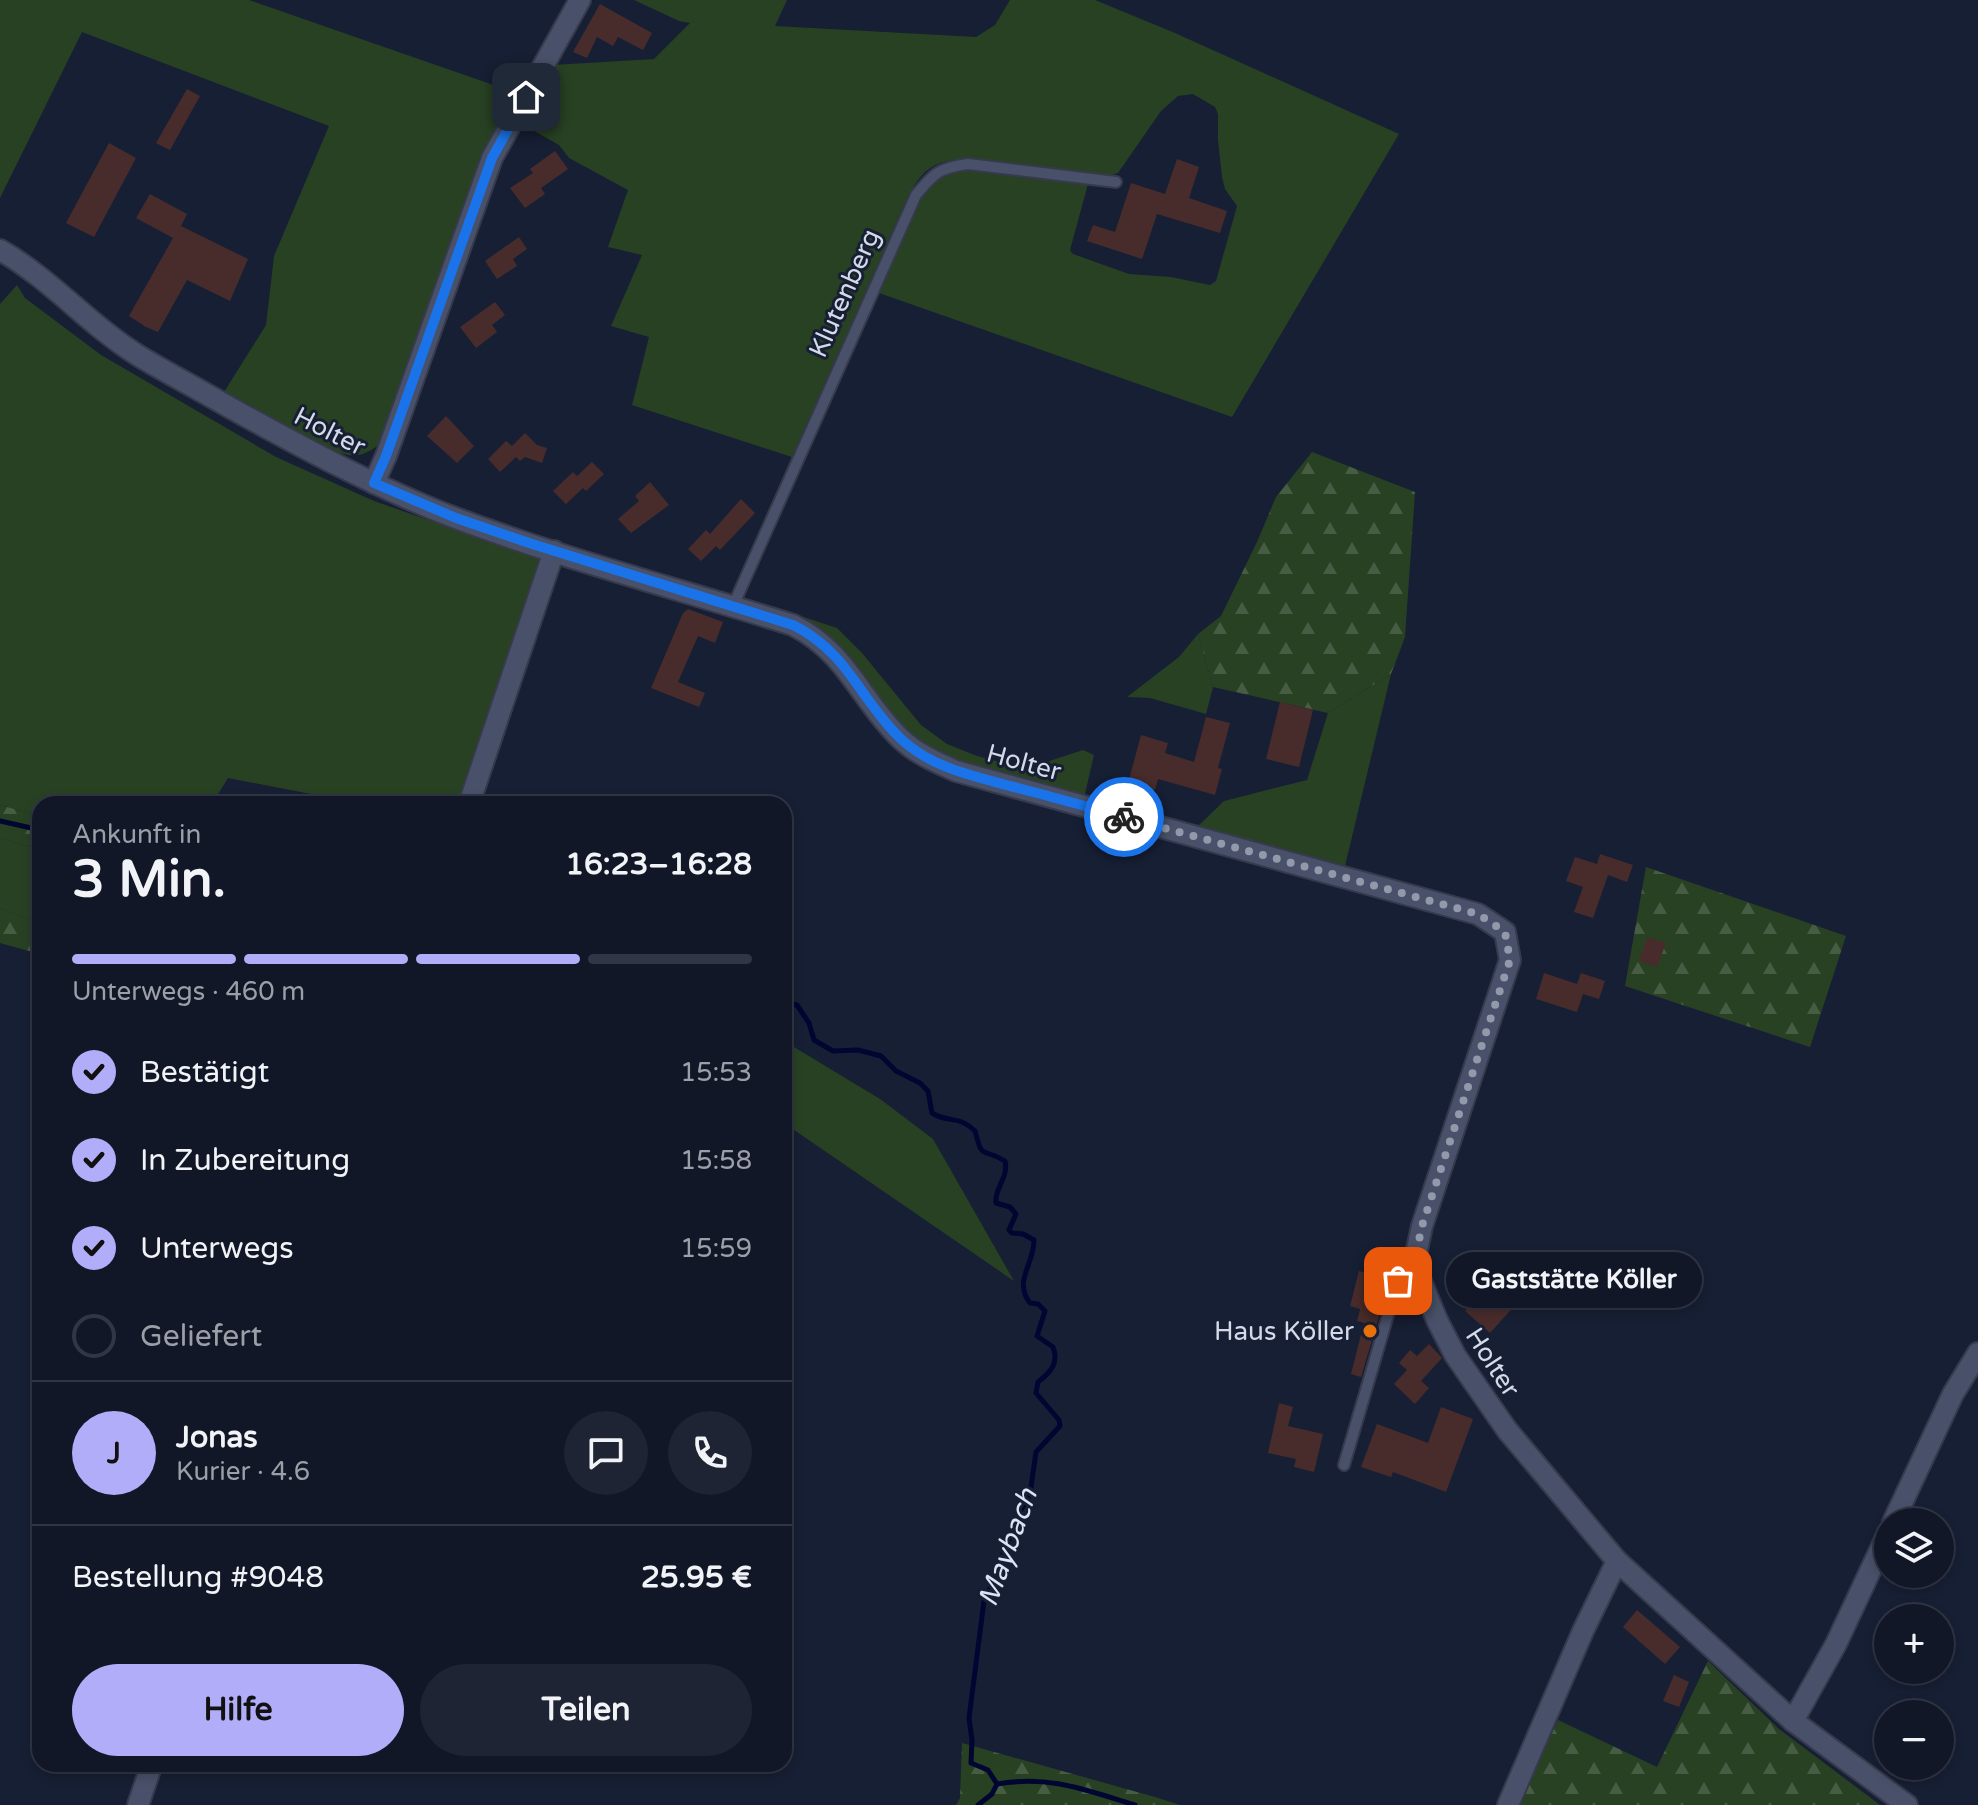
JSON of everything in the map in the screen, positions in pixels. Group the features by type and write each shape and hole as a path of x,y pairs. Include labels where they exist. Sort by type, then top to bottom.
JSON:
{"street":[{"path":"374,483 492,158 580,0"},
{"name":"Holter","path":"0,250 24,264 98,327 138,356 290,441 374,483 456,518 793,625 815,636 834,652 901,738 922,755 956,771 1478,914 1505,932 1510,960 1422,1226 1414,1264 1437,1320 1464,1368 1507,1430 1617,1561 1793,1721 1907,1805"},
{"path":"472,796 554,551"},
{"path":"1900,1508 1953,1394 1978,1353"},
{"path":"1508,1805 1583,1631 1617,1561"},
{"path":"1793,1721 1836,1644 1874,1563"},
{"path":"138,1805 149,1772"}],"lane":[{"name":"Klutenberg","path":"733,606 916,195 932,174 948,167 968,164 1116,182"},
{"path":"1344,1465 1398,1281 1414,1264"}],"green space":[{"path":"0,0 249,0 519,94 386,438 380,444 359,455 331,450 224,392 266,325 274,256 329,126 82,32 0,198"},
{"path":"634,0 787,0 775,26 976,37 995,25 1010,0 1095,0 1399,134 1232,417 879,293 907,223 928,187 950,171 973,168 1005,170 1088,184 1070,250 1073,254 1129,274 1171,277 1210,285 1216,281 1237,206 1225,189 1222,177 1215,107 1193,94 1178,96 1161,111 1118,173 1104,177 974,159 935,165 909,194 792,457 632,405 649,337 611,326 642,255 608,247 628,190 569,158 559,145 522,124 553,65 654,59 690,23"},
{"path":"17,285 25,298 101,355 276,457 374,501 540,559 461,796 321,796 228,778 217,796 32,796 32,814 0,805 0,304"},
{"path":"1312,452 1415,492 1405,637 1391,674 1328,713 1213,687 1198,634 1221,616 1276,497"},
{"path":"779,609 837,628 862,653 921,725 947,744 1025,769 1083,750 1094,755 1084,798 991,775 922,748 903,732 871,686 838,647 812,626"},
{"path":"1198,634 1213,687 1206,714 1150,698 1127,697 1179,657"},
{"path":"1391,674 1345,866 1195,829 1224,801 1307,780 1328,713"},
{"path":"0,805 32,814 32,848 0,838"},
{"path":"0,838 32,848 32,920 0,908"},
{"path":"1646,867 1846,936 1810,1047 1625,986"},
{"path":"0,908 32,920 32,952 0,943"},
{"path":"792,1046 880,1099 933,1139 1014,1281 792,1128"},
{"path":"1708,1661 1779,1729 1880,1805 1518,1805 1558,1720 1657,1767"},
{"path":"962,1743 1180,1805 956,1805 960,1798"}],"building":[{"path":"600,4 652,33 643,50 618,37 613,46 597,37 587,58 573,52"},
{"path":"187,89 200,96 170,150 156,143"},
{"path":"109,143 136,158 94,237 66,223"},
{"path":"555,151 568,169 541,188 545,194 525,208 510,188 533,173 530,169"},
{"path":"1177,159 1199,167 1189,198 1227,211 1220,233 1157,214 1142,259 1087,241 1093,225 1115,232 1131,183 1165,194"},
{"path":"150,194 187,214 181,226 248,259 230,301 187,280 158,332 129,316 173,238 136,218"},
{"path":"519,237 527,249 513,259 517,266 497,279 485,261"},
{"path":"495,302 505,315 492,325 497,332 476,348 460,327"},
{"path":"446,416 474,446 457,463 427,436"},
{"path":"525,433 537,445 547,448 542,463 525,457 520,461 516,457 500,472 488,459 506,441 512,446"},
{"path":"592,462 604,474 566,504 553,491 573,472 577,476"},
{"path":"650,482 669,505 631,533 618,519 639,501 635,496"},
{"path":"741,499 755,513 720,550 716,546 701,561 688,549 706,530 710,534"},
{"path":"688,609 723,622 715,643 698,636 678,682 705,693 699,707 651,688 683,613"},
{"path":"1280,702 1313,710 1299,767 1266,759"},
{"path":"1206,717 1230,723 1218,768 1222,769 1215,795 1158,779 1155,790 1128,783 1141,735 1168,743 1165,753 1194,762"},
{"path":"1600,854 1633,865 1627,882 1608,875 1593,918 1574,912 1583,887 1566,881 1575,857 1597,864"},
{"path":"1647,937 1666,943 1657,967 1639,961"},
{"path":"1544,973 1577,984 1581,973 1605,981 1599,999 1583,994 1577,1012 1536,999"},
{"name":"Haus Köller","path":"1359,1271 1390,1279 1361,1377 1351,1374 1364,1323 1357,1321 1360,1309 1350,1306"},
{"path":"1493,1280 1518,1302 1490,1333 1465,1311"},
{"path":"1429,1344 1442,1358 1421,1381 1429,1388 1415,1404 1394,1384 1407,1370 1399,1363 1410,1350 1417,1356"},
{"path":"1279,1403 1293,1407 1288,1426 1323,1434 1314,1472 1294,1467 1296,1459 1268,1453"},
{"path":"1441,1407 1473,1419 1446,1492 1393,1472 1391,1477 1361,1467 1377,1424 1428,1443"},
{"path":"1637,1610 1680,1647 1665,1664 1623,1627"},
{"path":"1674,1675 1689,1682 1679,1707 1663,1701"}],"waterway":[{"name":"Maybach","path":"0,821 32,828"},
{"name":"Maybach","path":"792,1004 797,1005 809,1023 814,1040 833,1051 858,1050 881,1056 896,1071 920,1083 928,1091 932,1113 963,1123 975,1131 982,1150 1005,1161 1005,1173 996,1203 1010,1207 1016,1214 1009,1230 1034,1240 1023,1287 1030,1303 1038,1304 1045,1311 1037,1336 1053,1347 1055,1358 1050,1371 1038,1382 1036,1393 1059,1420 1060,1426 1036,1452 1030,1494 1013,1524 1012,1536 1004,1546 1002,1562 984,1601 969,1718 971,1763 988,1770 997,1784 992,1794 978,1805"},
{"path":"997,1784 1051,1783 1135,1805"}],"way so far":[{"path":"1124,817 1478,914 1505,932 1510,960 1422,1226 1414,1264 1398,1281"}],"place":[{"name":"Gaststätte Köller","path":"1398,1281"},
{"name":"Haus Köller","path":"1370,1331"}],"route":[{"path":"526,97 492,158 374,483 456,518 529,543 793,625 815,636 834,652 882,716 901,738 922,755 956,771 1124,817"}]}
